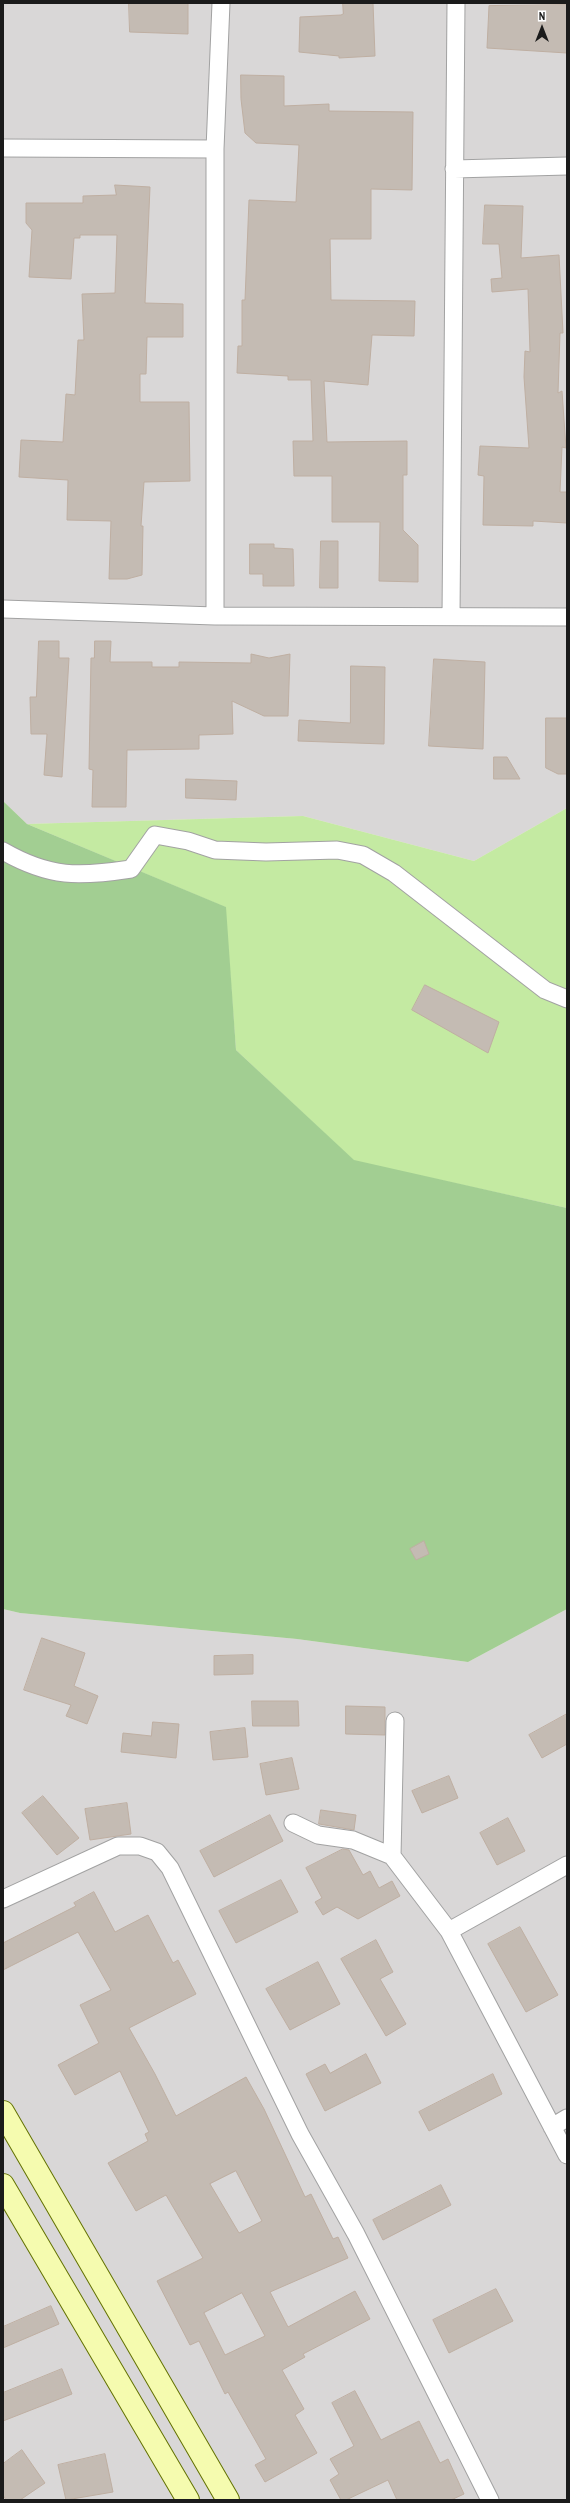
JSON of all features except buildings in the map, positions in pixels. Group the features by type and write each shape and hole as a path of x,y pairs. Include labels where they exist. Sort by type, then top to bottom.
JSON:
{"street":[{"path":"215,616 215,149 221,3"},
{"path":"452,616 456,3"},
{"path":"3,148 215,149"},
{"path":"454,169 567,166"},
{"path":"3,609 215,616 567,616"},
{"path":"3,851 18,860 58,874 90,876 131,869 155,835 188,841 215,850 266,852 337,850 363,856 394,873 545,990 567,999"},
{"path":"392,1856 395,1721"},
{"path":"293,1823 318,1835 353,1840 392,1856 449,1931 567,2155"},
{"path":"3,1899 118,1846 140,1846 157,1852 170,1868 300,2134 356,2234 490,2500"},
{"path":"449,1931 567,1865"},
{"path":"3,2112 228,2500"},
{"path":"552,2127 567,2118"},
{"path":"3,2185 188,2500"}],"shaded area":[{"path":"3,3 567,3 567,808 474,861 303,816 27,824 3,801"},
{"path":"3,1609 20,1613 297,1639 468,1662 567,1609 567,2500 3,2500"}],"green space":[{"path":"3,801 27,824 226,907 236,1050 354,1160 567,1208 567,1609 468,1662 297,1639 20,1613 3,1609"},
{"path":"567,808 567,1208 354,1161 236,1050 225,907 27,824 303,816 474,861"}]}
